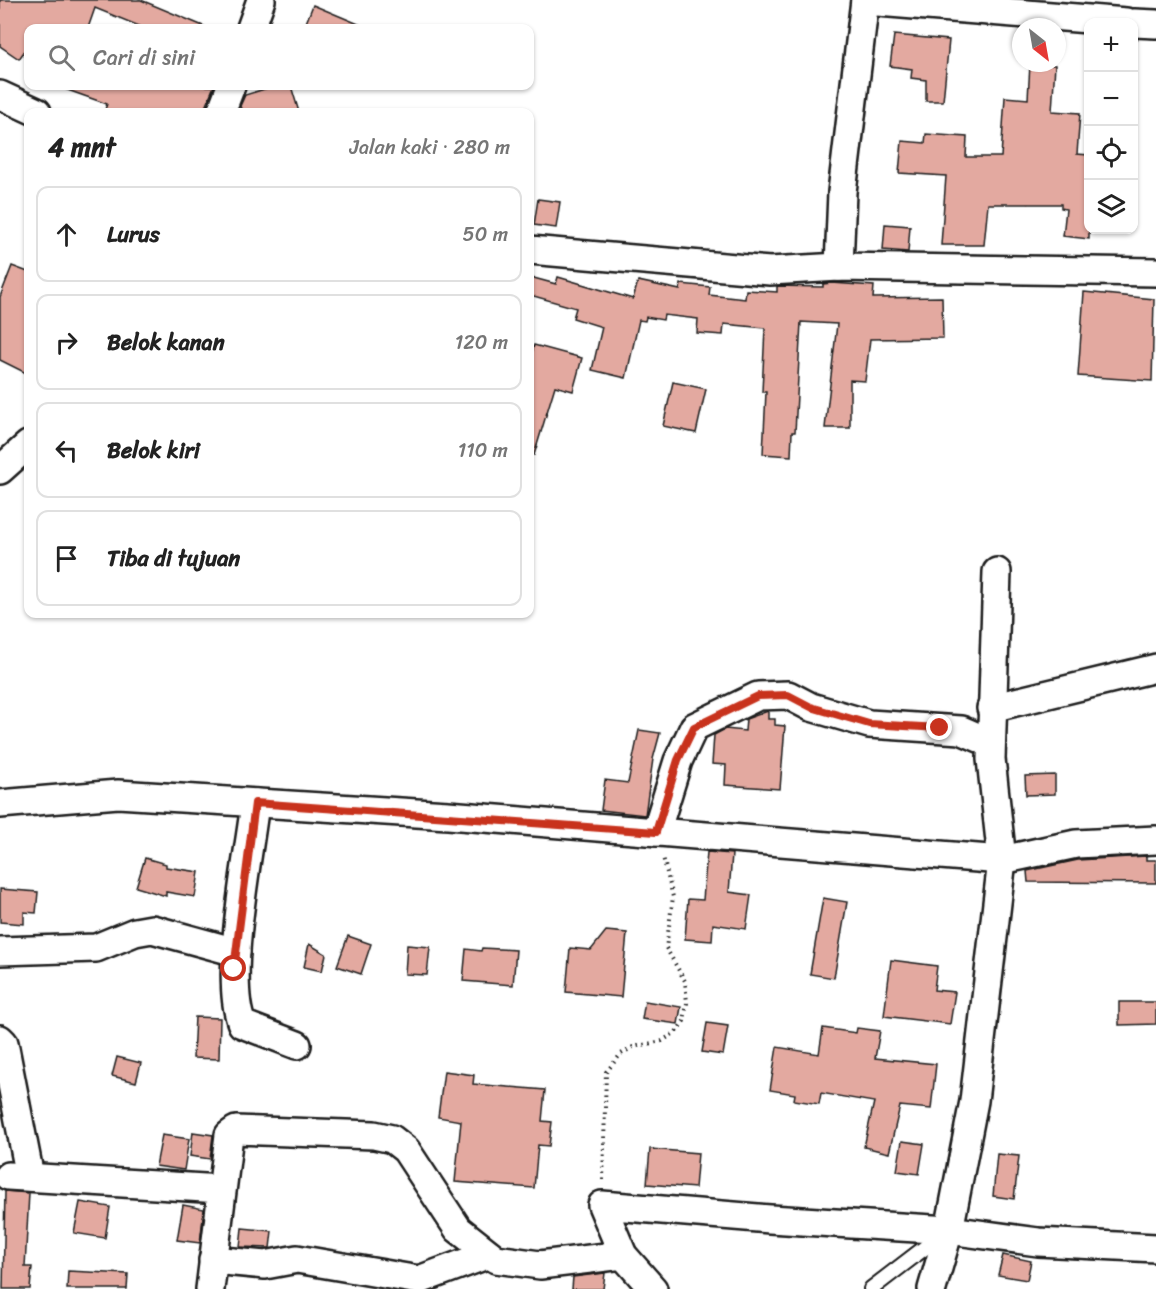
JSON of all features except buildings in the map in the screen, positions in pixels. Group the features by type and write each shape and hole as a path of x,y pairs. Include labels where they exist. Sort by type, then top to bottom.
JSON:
{"street":[{"path":"252,24 261,0"},
{"path":"839,267 842,192 865,1 1084,19"},
{"path":"1138,23 1156,24"},
{"path":"222,108 229,90"},
{"path":"0,95 28,108"},
{"path":"534,250 667,260 770,272 839,267 1156,272"},
{"path":"0,470 24,449"},
{"path":"933,1289 949,1230 974,1101 1002,860 991,743 997,573"},
{"path":"992,708 1156,668"},
{"path":"656,832 678,760 694,727 758,696 788,695 811,707 869,724 961,730 991,743"},
{"path":"0,804 118,794 656,832 782,844 905,850 1002,860 1076,844 1156,840"},
{"path":"255,803 234,969 236,1011 242,1024 297,1045"},
{"path":"0,951 96,948 135,932 152,929 236,952"},
{"path":"0,1039 4,1043 19,1177 220,1190"},
{"path":"210,1289 220,1190 229,1135 234,1131 374,1135 392,1140 406,1150 458,1229 496,1259 540,1265 623,1255"},
{"path":"653,1289 623,1255 602,1205 770,1219 949,1230 1038,1242 1156,1248"},
{"path":"213,1260 265,1265 297,1259 419,1280 489,1254"}],"lane":[{"path":"870,1289 949,1230"}],"path":[{"path":"602,1205 606,1072 621,1054 633,1047 662,1041 676,1032 684,1021 687,1003 685,981 666,948 674,897 656,832"}],"route":[{"path":"234,969 255,803 656,832 678,760 694,727 758,696 788,695 811,707 869,724 940,728"}]}
